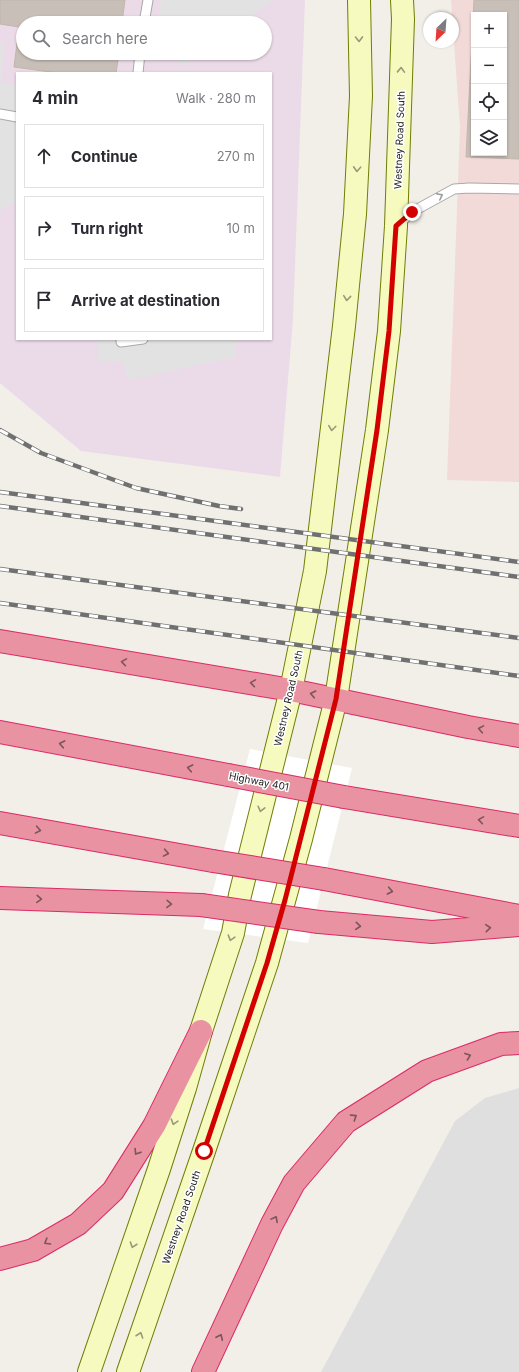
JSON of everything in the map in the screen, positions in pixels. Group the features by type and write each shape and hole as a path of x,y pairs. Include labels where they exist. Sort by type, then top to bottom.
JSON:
{"highway":[{"path":"0,641 291,690 468,727 519,736"},
{"name":"Highway 401","path":"0,732 344,797 519,826"},
{"path":"0,824 324,879 519,916"},
{"path":"0,898 201,905 319,922 432,932 519,925"},
{"path":"0,1260 33,1250 78,1224 113,1191 154,1126 201,1031"},
{"path":"203,1372 272,1224 294,1183 346,1122 427,1071 501,1044 519,1043"}],"main road":[{"name":"Westney Road South","path":"89,1372 159,1169 185,1088 201,1031 233,933 240,895 291,690 315,572 344,326 355,214 360,96 358,0"},
{"name":"Westney Road South","path":"128,1372 267,963 301,839 336,699 377,430 389,331 396,226 403,27 402,0"}],"lane":[{"path":"145,16 148,0"},
{"path":"138,72 139,60"},
{"path":"0,114 16,117"},
{"path":"396,226 412,212 454,189 519,189"},
{"path":"121,340 121,342 136,340"}],"shaded area":[{"path":"0,0 305,0 293,319 280,477 81,451 0,383"},
{"path":"161,0 272,0 251,16 159,16"},
{"path":"451,0 519,0 519,482 447,480 460,127 454,48 459,48 459,12 452,12"},
{"path":"0,44 4,44 1,83 16,85 16,201 0,211"},
{"path":"177,60 192,60 185,65"},
{"path":"98,340 235,340 235,357 128,380 123,361 98,362"},
{"path":"519,1088 519,1372 321,1372 455,1121 485,1098"}],"pier":[{"path":"250,749 352,768 308,943 203,929"}],"building":[{"path":"0,0 125,0 123,16 16,16 16,27 0,24"},
{"path":"474,0 519,0 519,159 466,157 471,59 471,156 507,156 507,12 473,12"},
{"path":"16,51 16,60 118,60 116,72 51,72 14,67"}],"railway":[{"path":"0,430 41,453 136,488 219,506 241,509"},
{"path":"0,492 519,562"},
{"path":"0,506 519,577"},
{"path":"0,569 519,638"},
{"path":"0,603 519,676"}],"route":[{"path":"204,1151 267,963 301,839 336,699 377,430 389,331 396,226 412,212"}]}
